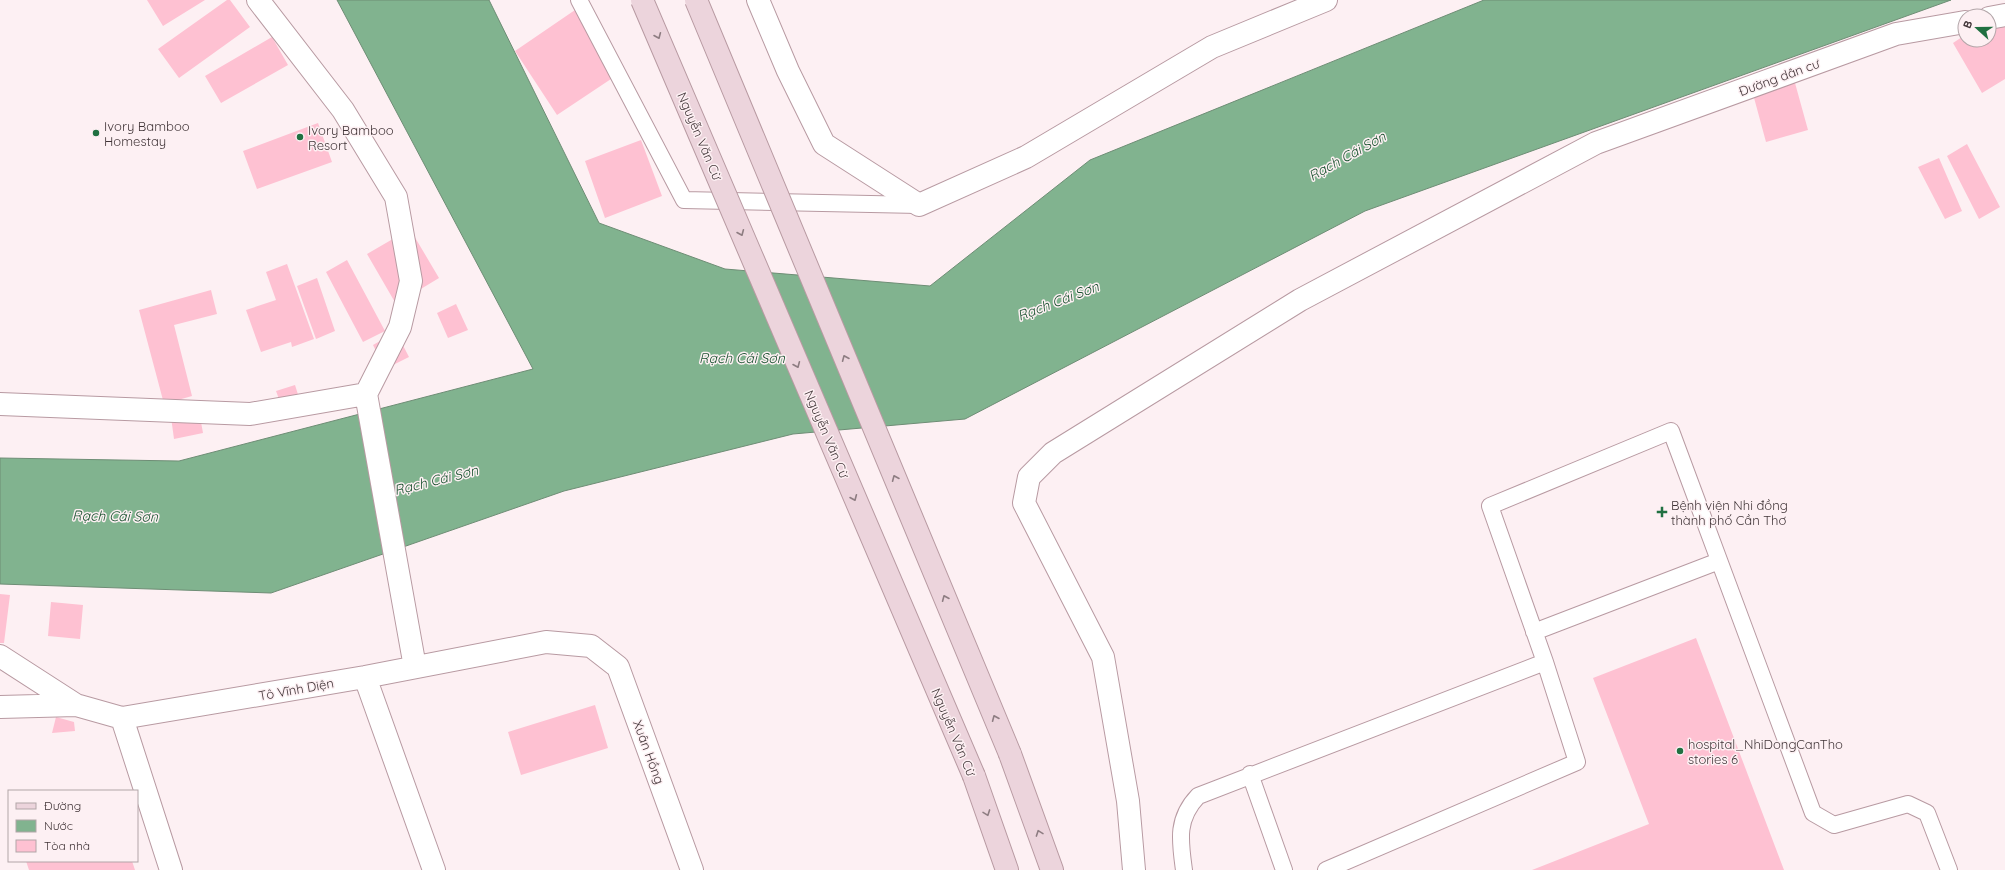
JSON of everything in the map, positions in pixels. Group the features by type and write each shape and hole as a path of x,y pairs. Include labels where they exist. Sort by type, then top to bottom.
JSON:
{"main road":[{"name":"Nguyễn Văn Cừ","path":"642,0 974,776 1007,870"},
{"path":"696,0 1010,754 1052,870"}],"street":[{"path":"258,0 343,110 396,197 411,281 400,327 366,394 374,431 415,667"},
{"path":"758,0 788,71 824,144 919,205 1026,157 1212,47 1326,0"},
{"name":"Đường dân cư","path":"1134,870 1128,801 1103,657 1024,503 1029,477 1052,453 1300,300 1596,143 1896,34 1957,23"},
{"path":"0,404 250,414 366,394"},
{"name":"Tô Vĩnh Diện","path":"0,707 76,704 122,718 365,677 546,642 591,646"},
{"name":"Xuân Hồng","path":"591,646 618,667 692,870"},
{"path":"0,656 76,704"},
{"path":"365,677 434,870"},
{"path":"122,718 171,870"}],"lane":[{"path":"579,0 684,200 919,205"},
{"path":"1328,870 1577,762 1545,662 1490,506 1671,431 1813,813 1834,825 1908,804 1927,813 1949,870"},
{"path":"1534,632 1719,560"},
{"path":"1184,870 1180,840 1184,814 1190,804 1198,796 1250,774 1545,662"},
{"path":"1250,774 1284,870"}],"water":[{"name":"Rạch Cái Sơn","path":"337,0 489,0 599,223 725,269 930,286 1090,160 1484,0 1951,0 1365,211 965,419 793,434 564,491 271,593 0,584 0,458 179,461 533,369"}],"building":[{"path":"147,0 205,0 163,26"},
{"path":"227,0 230,0 250,27 179,78 158,49"},
{"path":"575,10 617,75 557,115 515,51"},
{"path":"2005,11 2005,79 1982,93 1953,43 1957,40 1957,48 1997,48 1997,16"},
{"path":"272,37 288,65 221,103 205,76"},
{"path":"1795,83 1808,130 1766,142 1753,94"},
{"path":"318,123 332,162 257,189 243,151"},
{"path":"641,140 662,196 605,218 585,161"},
{"path":"1967,144 2000,207 1979,219 1947,156"},
{"path":"1939,158 1962,211 1945,219 1918,167"},
{"path":"410,229 439,278 396,304 367,254"},
{"path":"347,260 385,331 363,342 326,272"},
{"path":"287,264 314,339 292,347 291,342 261,352 246,310 276,300 266,272"},
{"path":"317,278 335,331 316,339 297,286"},
{"path":"211,290 217,314 174,325 192,396 164,404 139,310"},
{"path":"456,304 468,330 448,338 437,313"},
{"path":"396,332 409,357 385,369 373,345"},
{"path":"295,385 301,404 283,410 276,391"},
{"path":"199,411 203,433 174,439 171,417"},
{"path":"0,594 10,595 4,643 0,643"},
{"path":"51,602 83,605 80,639 48,636"},
{"name":"hospital_NhiDongCanTho stories 6","path":"1696,638 1784,870 1532,870 1649,824 1593,678"},
{"path":"595,705 608,748 521,775 508,732"},
{"path":"56,717 74,722 75,731 52,733"},
{"path":"26,862 132,862 135,870 29,870"}],"place":[{"name":"Ivory Bamboo Homestay","path":"96,133"},
{"name":"Ivory Bamboo Resort","path":"300,137"},
{"name":"Bệnh viện Nhi đồng thành phố Cần Thơ","path":"1662,512"},
{"name":"hospital_NhiDongCanTho stories 6","path":"1680,751"}]}
